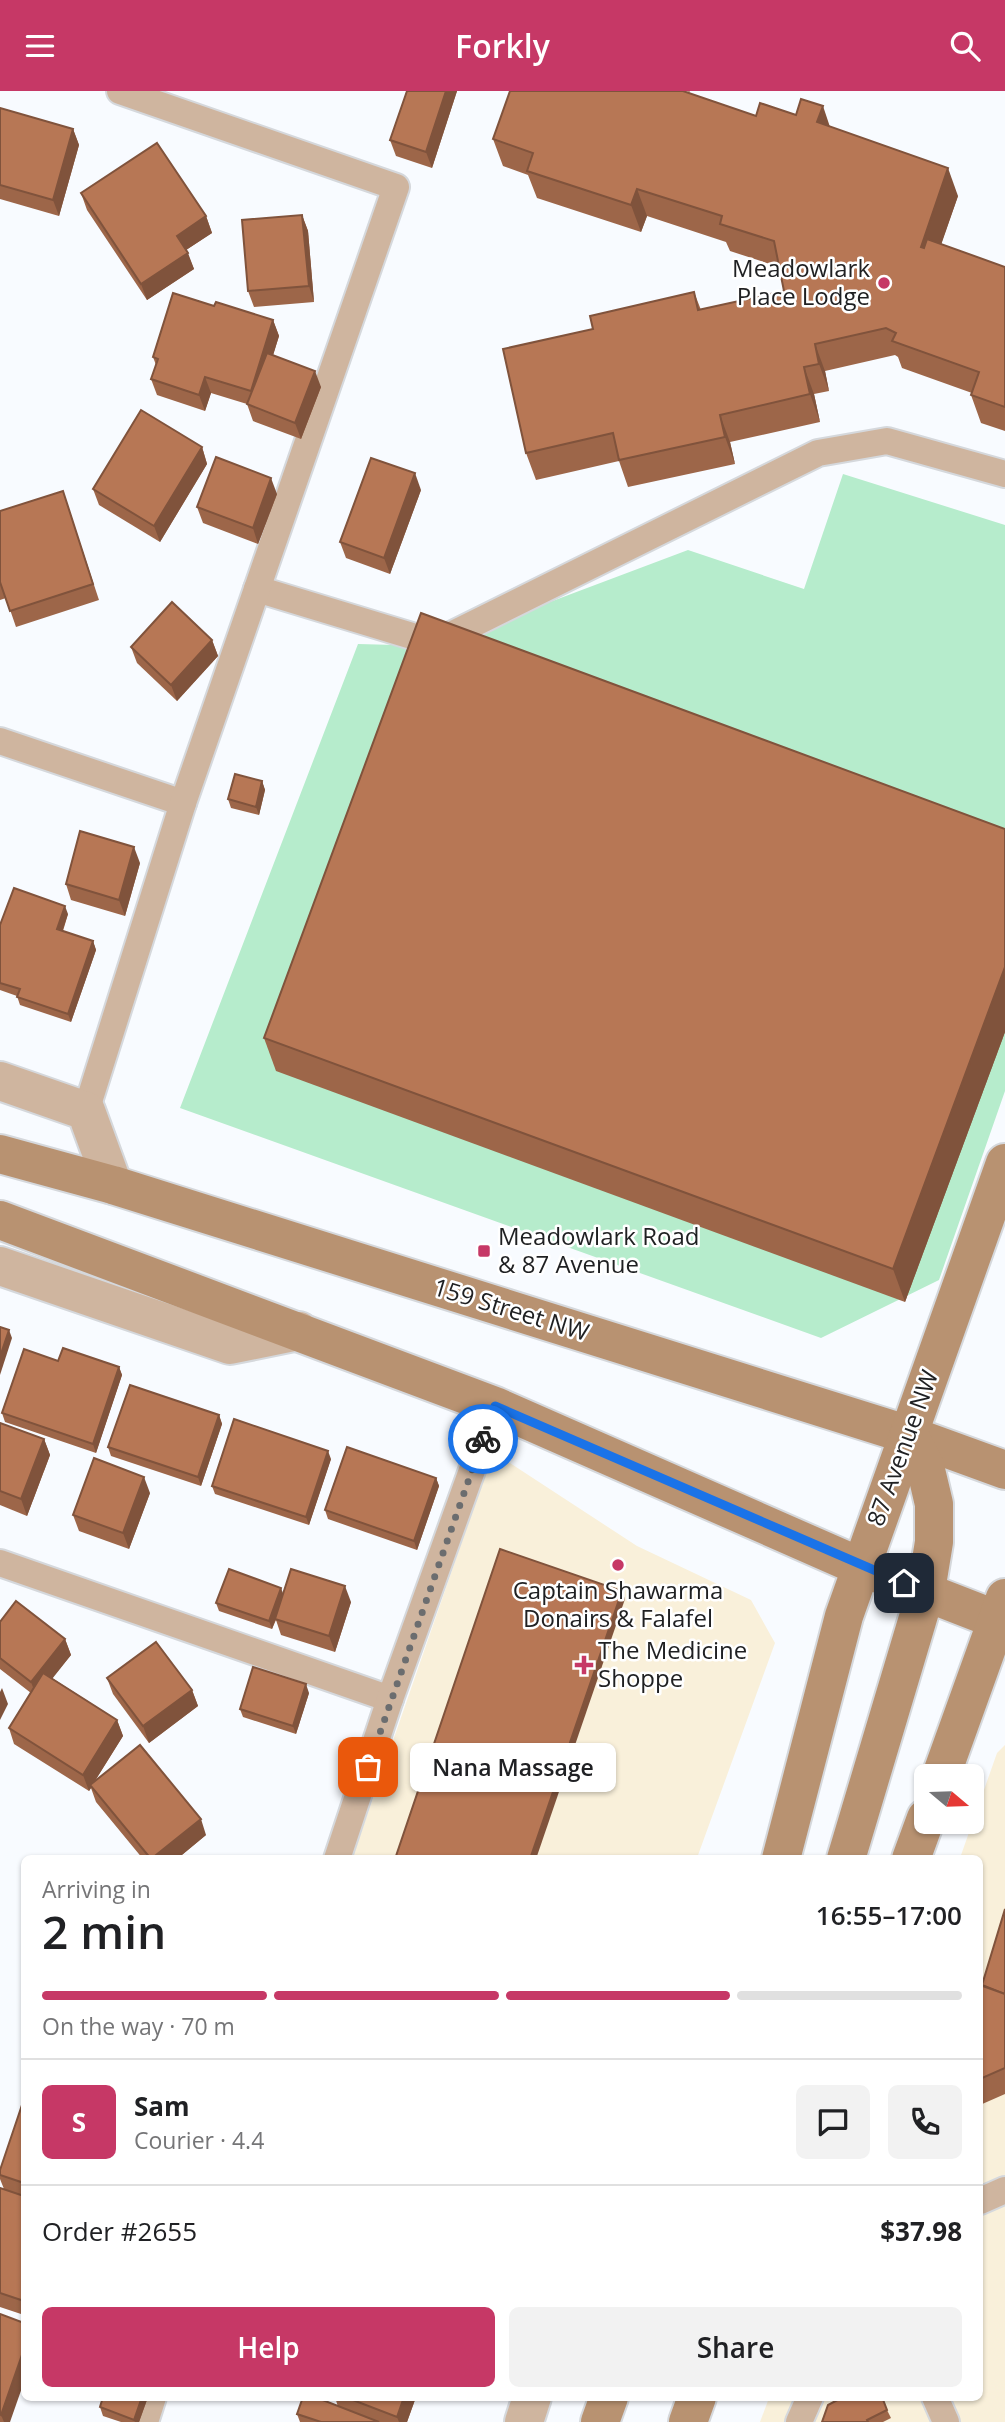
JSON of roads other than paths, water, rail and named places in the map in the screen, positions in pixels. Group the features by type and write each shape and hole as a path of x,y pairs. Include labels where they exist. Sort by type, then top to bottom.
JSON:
{"main road":[{"name":"159 Street NW","path":"0,1154 113,1185 909,1435 1005,1470"},
{"name":"87 Avenue NW","path":"782,1855 824,1686 861,1567 1005,1163"},
{"path":"0,1220 495,1406 861,1567 926,1591 1002,1613 945,1764"},
{"path":"847,1855 926,1591 934,1542 934,1504 925,1466 909,1435"},
{"path":"912,1855 920,1834"},
{"path":"600,2422 608,2401"},
{"path":"688,2422 696,2401"}],"street":[{"path":"0,1081 86,1111 113,1185"},
{"path":"0,1266 230,1345 299,1331"},
{"path":"524,2422 531,2401"}],"lane":[{"path":"86,1111 183,803 396,187 121,91"},
{"path":"257,589 435,643 818,453 887,441 1005,474"},
{"path":"0,741 183,803"},
{"path":"338,1855 390,1699 495,1406"},
{"path":"0,1563 390,1699"},
{"path":"983,2200 1005,2190"},
{"path":"145,2422 152,2401"},
{"path":"799,2422 808,2401"},
{"path":"938,2401 946,2422"}],"place":[{"name":"Meadowlark Place Lodge","path":"884,283"},
{"name":"Meadowlark Road & 87 Avenue","path":"484,1251"},
{"name":"Captain Shawarma Donairs & Falafel","path":"618,1565"},
{"name":"The Medicine Shoppe","path":"584,1665"},
{"name":"Nana Massage","path":"368,1767"}]}
